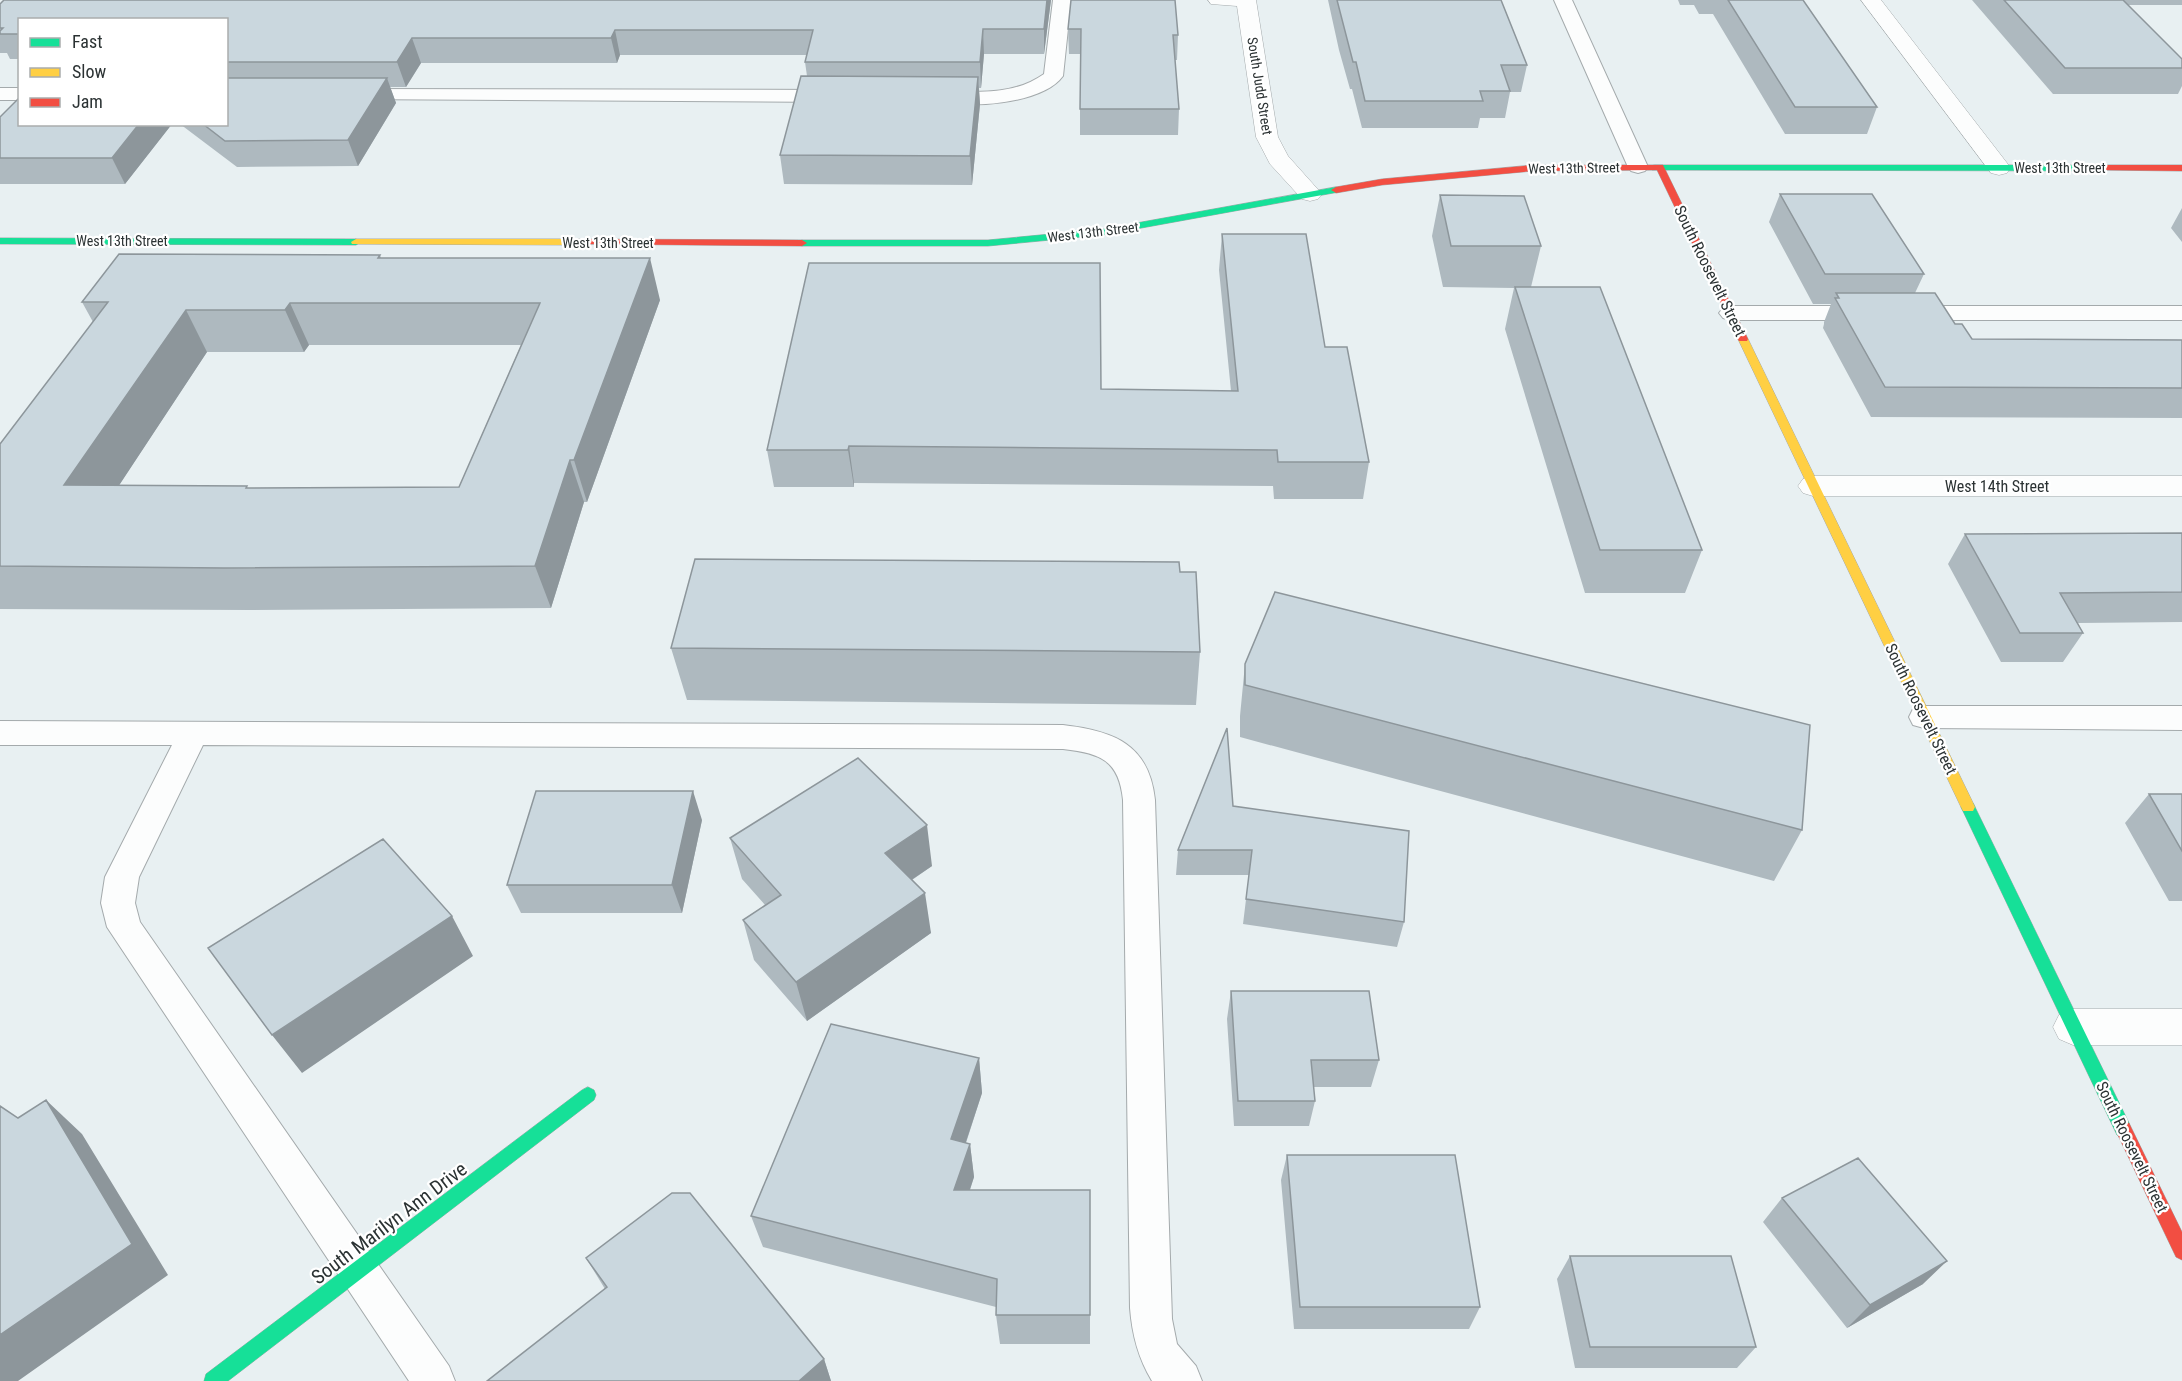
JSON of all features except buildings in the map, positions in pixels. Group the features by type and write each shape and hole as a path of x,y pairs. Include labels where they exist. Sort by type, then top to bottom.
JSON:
{"street":[{"path":"1218,0 1246,0"},
{"name":"South Judd Street","path":"1246,0 1267,137 1278,159 1310,194"},
{"path":"1871,0 1999,168"},
{"name":"South Roosevelt Street","path":"1660,167 2182,1251"},
{"name":"West 13th Street","path":"0,241 988,243 1103,232 1382,182 1533,168 2182,168"},
{"name":"West 14th Street","path":"1813,486 2182,486"},
{"path":"2073,1027 2182,1027"},
{"name":"South Marilyn Ann Drive","path":"213,1381 588,1095"}],"lane":[{"path":"923,96 994,97 1018,94 1041,86 1053,76 1062,0"},
{"path":"1563,0 1638,167"},
{"path":"0,94 18,94"},
{"path":"330,95 852,96"},
{"path":"1731,313 2182,313"},
{"path":"1924,717 2182,718"},
{"path":"0,732 1063,737 1093,740 1121,753 1136,776 1139,800 1150,1308 1154,1345 1172,1374 1181,1381"},
{"path":"194,733 122,877 118,903 124,927 434,1381"}],"traffic: fast":[{"path":"1655,168 2101,168"},
{"path":"802,243 988,243 1103,232 1336,190"},
{"path":"0,241 356,242"},
{"path":"1968,807 2123,1129"},
{"path":"213,1381 588,1095"}],"traffic: slow":[{"path":"356,242 583,242"},
{"path":"1743,339 1968,807"}],"traffic: jam":[{"path":"1660,167 1743,339"},
{"path":"1336,190 1382,182 1533,168 1655,168"},
{"path":"2101,168 2182,168"},
{"path":"583,242 802,243"},
{"path":"2123,1129 2182,1251"}]}
